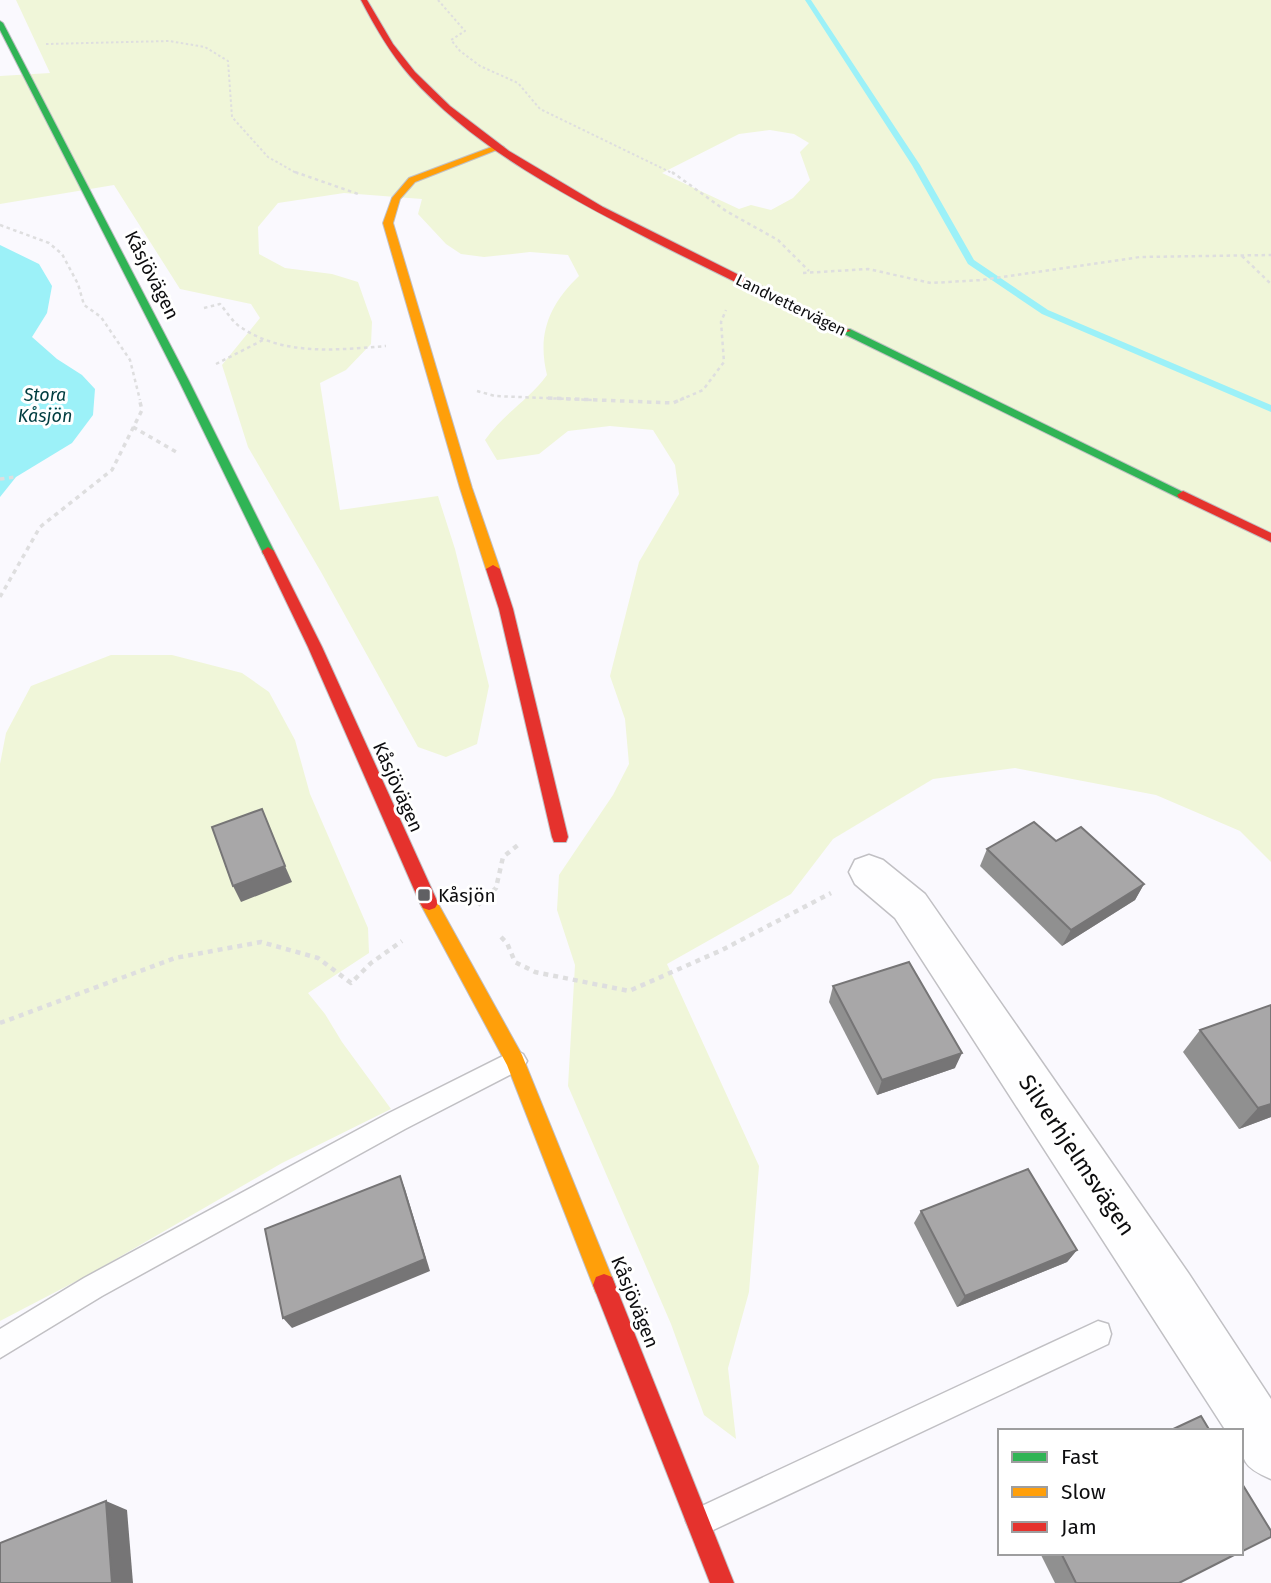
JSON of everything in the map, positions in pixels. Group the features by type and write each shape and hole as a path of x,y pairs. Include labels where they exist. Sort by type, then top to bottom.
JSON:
{"street":[{"name":"Landvettervägen","path":"364,0 381,33 412,74 441,101 533,170 621,221 1271,538"},
{"name":"Kåsjövägen","path":"0,23 184,381 315,647 424,895 444,927 515,1061 700,1521 722,1583"},
{"path":"500,147 412,180 396,198 388,223 433,379 506,609 560,837"},
{"name":"Silverhjelmsvägen","path":"869,872 909,906 1163,1281 1271,1450"}],"lane":[{"path":"0,1344 93,1287 310,1168 515,1061"},
{"path":"700,1521 1098,1334"}],"path":[{"path":"438,0 465,31 451,40 460,51 480,66 518,83 540,109 669,170 726,211 778,240 809,271"},
{"path":"10,43 83,45 156,41 206,47 228,61 232,117 268,157 304,177 361,195"},
{"path":"0,225 49,243 62,254 78,284 84,305 101,317 130,360 142,410 112,470 40,527 0,597"},
{"path":"799,274 809,271 868,270 931,283 982,280 1140,257 1271,255"},
{"path":"1242,256 1271,284"},
{"path":"204,308 220,304 239,327 263,340 321,351 386,345 433,379 495,396 673,403 703,390 724,362 721,322 731,305"},
{"path":"184,381 263,340"},
{"path":"0,479 16,477"},
{"path":"0,1023 175,958 261,942 318,958 351,983 371,963 403,941 469,915 496,888 503,857 526,839 560,837"},
{"path":"444,927 489,926 507,943 515,962 535,972 629,991 722,950 869,872"}],"green space":[{"path":"16,0 1271,0 1271,862 1240,831 1156,795 1015,768 933,779 833,839 791,894 667,964 759,1166 749,1292 728,1368 736,1439 704,1415 671,1324 568,1086 575,965 557,910 559,875 613,795 629,764 625,719 610,676 639,562 679,494 675,465 653,430 610,426 568,431 539,454 497,460 485,440 547,375 544,346 548,321 560,298 579,276 568,255 530,252 484,257 461,254 446,244 418,214 422,199 344,193 278,203 258,227 259,254 285,268 332,274 358,282 372,322 371,344 346,370 320,383 340,510 438,496 455,549 489,686 477,744 446,757 418,747 248,447 222,365 260,318 251,304 180,289 114,185 0,204 0,76 50,73","holes":["770,130 794,134 809,143 800,152 810,180 793,198 771,210 751,205 739,209 662,173 739,134"]},
{"path":"111,655 172,655 242,673 269,692 295,740 310,794 368,928 369,953 308,993 391,1109 282,1163 90,1274 0,1321 0,764 6,733 31,686"}],"water":[{"name":"Stora Kåsjön","path":"0,245 39,264 52,286 47,313 32,337 57,359 82,375 95,389 93,415 72,443 16,477 0,497"}],"building":[{"path":"262,809 285,866 233,886 212,827"},
{"path":"1034,822 1056,841 1081,827 1144,884 1071,930 987,849"},
{"path":"909,962 962,1053 882,1080 833,986"},
{"path":"1271,1005 1271,1104 1258,1108 1200,1030"},
{"path":"1028,1169 1077,1250 965,1296 921,1211"},
{"path":"400,1176 425,1259 283,1318 265,1229"},
{"path":"1201,1416 1209,1429 1173,1429"},
{"path":"1243,1485 1271,1531 1271,1537 1243,1551"},
{"path":"106,1501 112,1583 0,1583 0,1543"},
{"path":"1062,1555 1234,1555 1179,1583 1076,1583"}],"waterway":[{"path":"808,0 916,165 971,262 1045,312 1271,409"}],"traffic: fast":[{"path":"0,23 268,551"},
{"path":"846,331 1183,495"}],"traffic: slow":[{"path":"493,569 466,488 388,223 396,198 412,180 500,147"},
{"path":"429,903 515,1061 604,1285"}],"traffic: jam":[{"path":"364,0 390,44 412,74 448,108 506,152 568,191 632,226 846,331"},
{"path":"1183,495 1271,538"},
{"path":"268,551 315,647 429,903"},
{"path":"493,569 506,609 560,837"},
{"path":"604,1285 722,1583"}],"place":[{"name":"Kåsjön","path":"424,895"}]}
